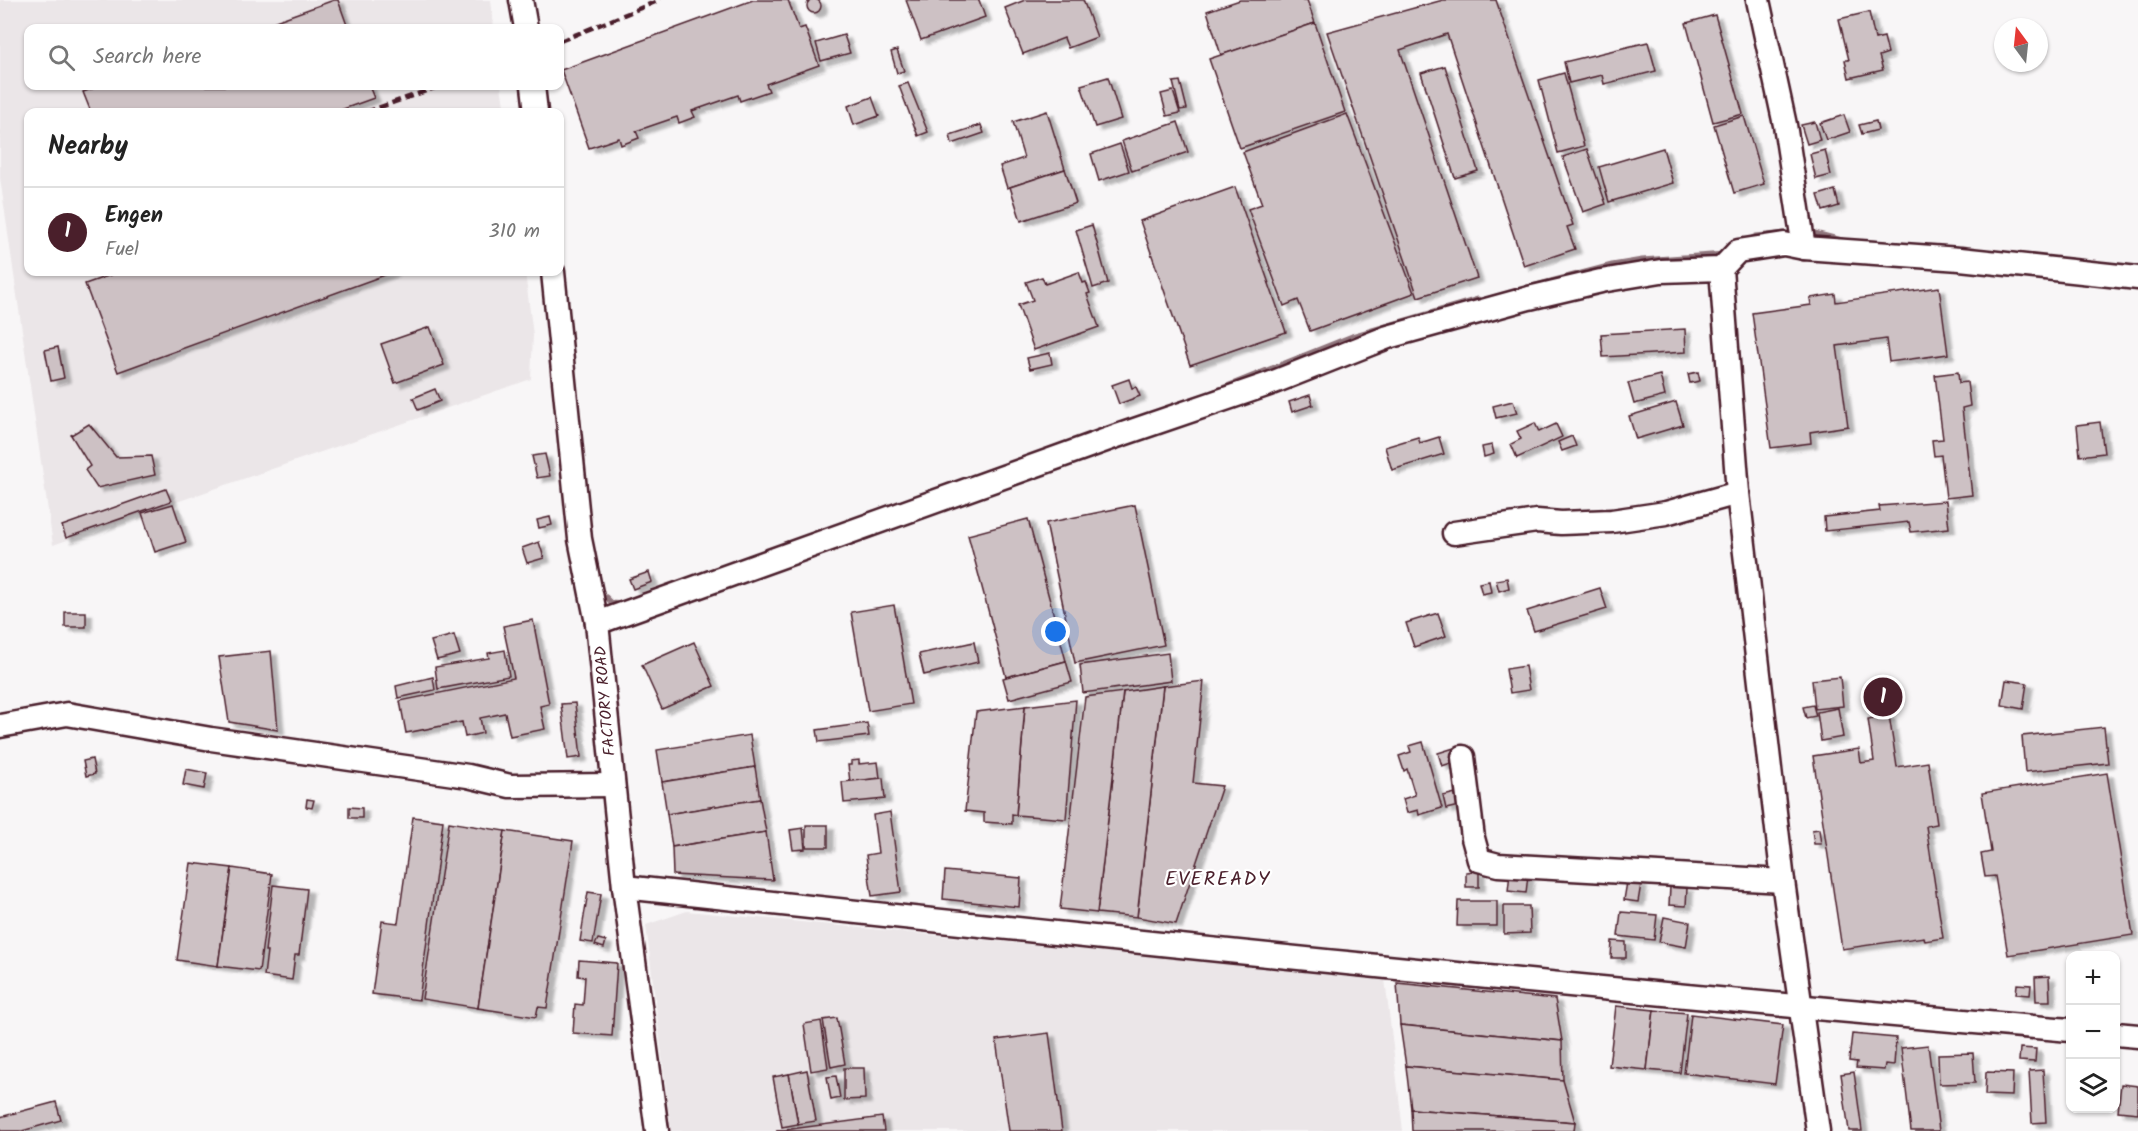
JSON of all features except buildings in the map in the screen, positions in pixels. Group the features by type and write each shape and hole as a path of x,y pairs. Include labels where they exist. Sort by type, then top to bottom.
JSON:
{"street":[{"path":"521,0 525,24"},
{"path":"1758,0 1785,125 1804,248"},
{"path":"533,90 536,108"},
{"path":"597,623 1106,440 1269,384 1388,337 1528,298 1601,281 1660,272 1721,268 1738,251 1784,244 1804,248 1960,259 2138,278"},
{"path":"1721,268 1738,493 1783,880 1818,1131"},
{"name":"FACTORY ROAD","path":"553,276 580,539 597,623 624,887 657,1131"},
{"path":"1454,533 1537,521 1561,523 1612,521 1666,513 1738,493"},
{"path":"0,726 67,714 211,739 468,776 510,786 613,785"},
{"path":"1463,757 1473,838 1479,860 1498,866 1783,880"},
{"path":"624,887 1151,944 1801,1008 2066,1030"},
{"path":"2120,1034 2138,1036"}],"shaded area":[{"path":"0,0 491,0 494,24 24,24 24,90 502,90 504,108 24,108 24,276 526,276 533,335 531,379 53,545 0,178"},
{"path":"687,911 1385,979 1403,1131 671,1131 646,925"}],"waterway":[{"path":"1748,240 1756,236 1787,233"},
{"path":"1815,233 1842,240"},
{"path":"1528,287 1612,265 1642,260 1725,254"},
{"path":"1212,392 1352,336 1478,299"},
{"path":"606,597 612,603 622,604"}],"railway":[{"path":"564,39 660,0"},
{"path":"377,108 429,90"}],"place":[{"name":"Engen","path":"1883,697"}],"district":[{"name":"EVEREADY","path":"1218,878"}]}
